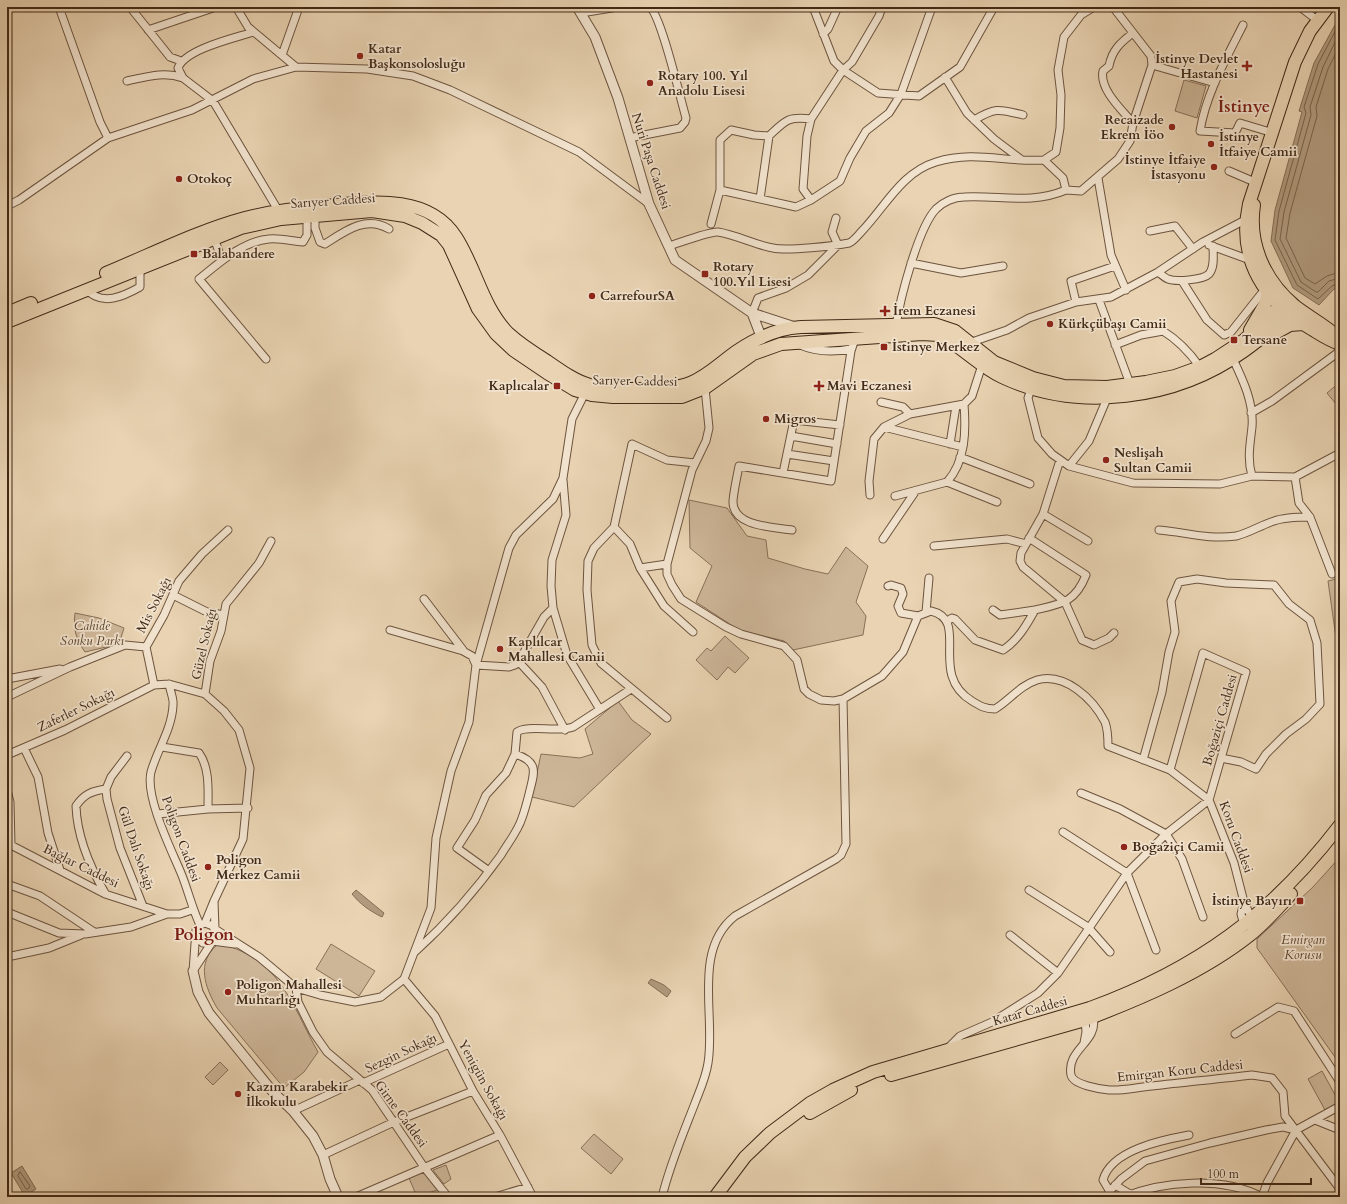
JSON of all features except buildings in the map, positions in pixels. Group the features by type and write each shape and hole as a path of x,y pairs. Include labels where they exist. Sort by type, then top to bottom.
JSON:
{"main road":[{"path":"1328,7 1317,20 1295,62 1245,220 1246,246 1250,260 1266,291 1285,306 1303,324 1340,344"},
{"path":"1257,184 1254,221 1257,254 1270,280 1285,306 1340,338"},
{"name":"Sarıyer Caddesi","path":"7,313 215,228 278,210 376,202 404,204 430,213 442,222 456,236 487,302 507,332 533,352 581,381 587,389"},
{"name":"Sarıyer Caddesi","path":"7,322 214,238 258,224 281,219 311,216 384,212 405,216 433,229 441,235 451,249 478,309 496,334 513,350 575,390 587,389 613,397 682,397 743,359 781,344 853,344 922,334 938,335 985,361 1032,383 1140,394 1171,388 1203,376 1233,359 1285,306"},
{"path":"1248,342 1260,313 1266,291"},
{"name":"Sarıyer Caddesi","path":"703,383 738,351 762,338 796,327 855,327 934,324 944,326 955,331 969,343 985,361"},
{"path":"1248,342 1290,326 1303,324"},
{"path":"796,327 794,334 797,344"},
{"path":"853,344 855,327"},
{"path":"762,338 781,344"},
{"name":"Sarıyer Caddesi","path":"1107,391 1130,384 1175,376 1200,367 1248,342"},
{"name":"Katar Caddesi","path":"1251,926 1340,825"},
{"name":"Katar Caddesi","path":"724,1197 742,1173 782,1132 839,1096 894,1074 1087,1014 1122,995 1165,975 1251,926 1312,871 1340,837"},
{"name":"Katar Caddesi","path":"715,1197 731,1174 756,1146 786,1120 832,1090 873,1072 1087,1014"}],"street":[{"path":"130,7 170,57 181,61"},
{"path":"148,30 216,7"},
{"path":"236,7 248,27 296,67"},
{"path":"282,55 299,7"},
{"path":"579,10 618,7"},
{"path":"630,138 680,128 685,122 686,118 656,14 650,7"},
{"path":"813,7 834,61 843,70 878,93 919,96 960,67 994,7"},
{"path":"823,34 828,29 838,7"},
{"path":"811,200 803,189 807,136 811,119 843,70 852,62 864,43 882,7"},
{"path":"720,190 796,207 811,200 840,181 850,158 866,131 889,113 902,94 932,7"},
{"path":"669,246 717,232 775,249 838,245 852,242 874,219 894,192 914,173 936,162 968,156 986,156 1023,162 1044,160 1056,152 1060,128 1061,95 1058,70 1064,37 1081,15 1094,7"},
{"path":"896,326 900,303 911,264 928,222 936,209 947,201 962,197 1024,200 1050,196 1066,190 1081,191 1098,178 1118,159 1130,141 1133,123 1152,65 1151,56 1113,7"},
{"path":"1300,7 1317,20"},
{"path":"63,9 100,122 108,138"},
{"name":"Nuri Paşa Caddesi","path":"579,10 595,37 618,98 649,204 675,260 752,313 796,327"},
{"path":"1243,25 1215,82 1202,118 1200,131 1235,133 1240,123 1273,133"},
{"path":"183,78 178,68 181,61 190,54 253,32"},
{"path":"1133,32 1120,43 1111,55 1109,66 1103,71 1101,78 1104,86 1133,123"},
{"path":"1152,65 1215,82"},
{"path":"7,206 19,200 108,138 192,110 213,101 253,79 296,67 367,69 413,76 450,90 579,152 649,204"},
{"path":"127,81 173,74 183,78 213,101 278,210"},
{"path":"946,77 967,113 994,139 1023,162"},
{"path":"974,120 986,113 999,109 1023,115"},
{"path":"760,199 769,136 786,120 800,118 811,119"},
{"path":"711,224 720,190 720,140 731,130 754,135 769,136"},
{"path":"1044,160 1063,178 1066,190"},
{"path":"1229,171 1257,184"},
{"path":"1098,178 1111,255 1126,290"},
{"path":"311,216 320,242 325,244 352,227 366,223 382,224 390,229"},
{"path":"266,359 199,279 222,260 248,245 267,239 289,239 303,242 307,235 311,216"},
{"path":"836,218 832,232 838,245"},
{"path":"969,343 1007,330 1029,318 1076,302 1099,300 1111,297 1158,272 1203,242 1245,220"},
{"path":"1150,231 1175,226 1193,249"},
{"path":"214,238 222,260"},
{"path":"1203,242 1250,260"},
{"path":"762,338 752,313 758,298 786,288 808,275 838,245"},
{"path":"1158,272 1168,279 1182,281 1205,277 1209,273 1213,264 1212,246"},
{"path":"911,264 962,273 1003,266"},
{"path":"1076,302 1070,281 1115,266"},
{"path":"86,289 96,297 107,299 121,297 140,287 140,268"},
{"path":"1182,281 1207,320 1224,335 1231,332 1266,291"},
{"path":"1099,300 1130,384"},
{"path":"1115,345 1141,335 1163,331 1172,336 1200,367"},
{"path":"792,530 747,522 738,514 733,502 739,466 831,481 853,344"},
{"path":"1251,413 1272,401 1340,351"},
{"path":"1233,359 1244,380 1250,402 1252,426 1248,463 1252,476"},
{"path":"870,495 869,481 874,439 884,427 910,414 964,404 972,396 985,361"},
{"path":"703,383 709,428 706,441 695,463 682,503 667,564 667,574 672,586 681,598 726,627 741,634 780,644 788,649 797,660 803,687 809,694 821,700 834,701 843,699 871,683 890,669 909,642 918,616"},
{"path":"1032,383 1028,398 1038,438 1052,454 1069,466 1133,483 1220,484 1252,476 1295,477 1340,453"},
{"path":"587,389 572,420 563,478 566,515 552,560 550,586 553,608 567,655 599,708"},
{"path":"1069,466 1088,441 1107,391"},
{"path":"881,402 903,407 910,414"},
{"path":"895,496 915,492 947,482 952,476 963,447 966,426 964,404"},
{"path":"950,444 956,406"},
{"path":"783,473 794,420 840,425"},
{"path":"884,427 963,447"},
{"path":"790,436 837,444"},
{"path":"667,718 602,663 592,645 587,590 588,561 594,548 614,527 632,444 667,460 695,463"},
{"path":"787,454 834,461"},
{"path":"960,457 1030,484"},
{"path":"1060,460 1043,514 1021,553 1020,561 1023,567 1065,602 1082,640 1094,645 1110,638 1114,633"},
{"path":"1295,477 1299,502 1310,517 1332,574"},
{"path":"203,924 211,924 215,929 236,944 259,957 296,988 355,1002 381,998 404,979 431,908 436,838 451,771 469,722 476,665 509,548 516,535 553,499 563,478"},
{"path":"947,482 997,502"},
{"path":"883,538 915,492"},
{"path":"1043,514 1088,541"},
{"path":"1159,530 1175,531 1195,536 1222,537 1238,535 1282,518 1310,517"},
{"path":"614,527 630,544 640,568 664,606 693,632"},
{"name":"Mis Sokağı","path":"154,685 146,647 179,581 202,554 228,530"},
{"path":"934,546 1007,539 1028,541 1086,575 1082,585 1065,602 1035,610 1000,615 993,610"},
{"name":"Güzel Sokağı","path":"205,694 210,661 221,631 226,604 259,563 271,541"},
{"path":"640,568 667,564"},
{"path":"926,612 929,578"},
{"path":"1143,760 1162,692 1169,652 1175,632 1171,601 1179,582 1197,579 1226,583 1274,585 1289,604 1310,620 1317,643 1320,704 1306,719 1286,734 1266,754 1256,769 1241,762 1221,758"},
{"path":"888,586 892,585 901,588 903,594 898,606 901,612 918,616 926,612 937,613 947,621 952,618 955,619 975,640 1003,650 1012,644 1024,630 1035,610"},
{"path":"173,595 207,612 224,615"},
{"path":"424,599 463,651"},
{"path":"476,665 509,668 518,661 544,617 553,608"},
{"name":"Koru Caddesi","path":"947,621 950,628 948,659 950,670 955,686 966,698 981,707 995,709 1028,683 1049,678 1059,680 1077,690 1100,714 1105,723 1108,746 1170,770 1209,800 1234,863 1244,902 1241,914 1251,926"},
{"path":"390,630 463,651 472,656 476,665"},
{"path":"7,697 70,667 125,645 146,647"},
{"name":"Boğaziçi Caddesi","path":"1170,770 1203,653 1246,672 1209,800"},
{"path":"518,661 542,687 565,730"},
{"path":"7,679 70,667"},
{"path":"154,685 169,684 205,694 224,711 239,730 250,768 248,808 243,839 203,924 196,930 193,971 198,992 209,1013 273,1092 293,1112 312,1136 323,1155 330,1179 338,1197"},
{"name":"Poligon Caddesi","path":"169,684 174,704 162,747 151,772 150,792 167,845 181,874 192,910 203,924"},
{"name":"Zaferler Sokağı","path":"7,755 65,730 154,685"},
{"path":"490,870 457,848 475,820 486,794 506,773 515,754 517,732 519,730 565,730 573,727 599,708 631,689"},
{"path":"662,1197 667,1175 707,1072 709,1052 708,985 717,936 726,923 735,916 836,859 846,844 843,699"},
{"path":"162,747 199,753 203,759 206,773 208,809"},
{"path":"24,748 38,777 48,833 60,870"},
{"path":"414,952 442,927 490,870 511,840 522,819 534,776 532,763 526,758 515,754"},
{"path":"105,894 91,869 81,839 76,806 80,799 91,792 106,789 111,777 127,756"},
{"name":"Gül Dalı Sokağı","path":"106,789 112,821 120,848 142,906"},
{"path":"7,790 10,802 9,844"},
{"path":"1081,793 1120,809 1166,834 1182,859 1203,917"},
{"path":"946,1052 955,1039 992,1022 1038,993 1058,973 1127,872 1166,834 1209,800"},
{"path":"158,814 208,809 248,808"},
{"path":"1063,832 1127,872 1156,950"},
{"name":"Bağlar Caddesi","path":"9,844 105,894 167,914 180,914 192,910"},
{"path":"7,884 40,896 94,932"},
{"path":"1029,890 1088,927 1110,952"},
{"path":"193,971 216,936 214,901"},
{"path":"7,912 59,933 85,934"},
{"path":"7,957 48,948 85,934 131,927 167,914"},
{"path":"1010,935 1058,973"},
{"path":"196,937 203,943 212,941 236,944"},
{"name":"Yenigün Sokağı","path":"404,979 435,1016 473,1091 500,1135 533,1197"},
{"name":"Girne Caddesi","path":"296,988 298,1002 313,1032 328,1052 372,1090 424,1167 448,1197"},
{"path":"1235,1034 1278,1007 1294,1011 1340,1082"},
{"name":"Emirgan Koru Caddesi","path":"1087,1014 1084,1043 1074,1055 1070,1066 1072,1078 1078,1084 1110,1090 1252,1075 1272,1078 1283,1092 1285,1116 1340,1189"},
{"name":"Sezgin Sokağı","path":"293,1112 449,1044"},
{"path":"323,1155 394,1122 473,1091"},
{"path":"1122,1197 1162,1186 1198,1184 1228,1186 1262,1197 1267,1183 1296,1130 1340,1106"},
{"path":"1315,1120 1340,1130"},
{"path":"1111,1195 1115,1185 1145,1161 1171,1153 1266,1130 1283,1127 1296,1130"},
{"path":"356,1197 500,1135"},
{"path":"1111,1195 1104,1180 1106,1172 1115,1161 1157,1141 1188,1135"},
{"path":"1115,1185 1130,1194"},
{"path":"495,1197 528,1188"}],"green space":[{"path":"1184,80 1206,86 1197,118 1175,111"},
{"path":"1340,382 1340,409 1327,393"},
{"path":"689,500 727,508 747,536 766,540 768,558 828,574 846,547 868,566 856,602 866,616 863,635 793,650 784,641 739,630 696,602 712,566 690,548"},
{"path":"1340,578 1340,638 1336,638 1328,581"},
{"name":"Cahide Sonku Parkı","path":"75,613 99,618 124,628 119,644 85,652 79,643 76,634 74,624"},
{"path":"725,636 749,658 735,673 728,667 717,680 696,660 707,648 711,651"},
{"path":"618,701 632,720 651,734 574,807 532,797 541,754 580,758 593,754 585,729"},
{"name":"Emirgan Korusu","path":"1340,857 1340,1064 1257,948 1257,939 1313,887"},
{"path":"331,944 375,971 359,996 316,969"},
{"path":"217,945 227,946 243,952 257,960 269,970 288,995 318,1052 304,1072 284,1088 217,1008 209,992 205,975 206,959"},
{"path":"220,1062 228,1070 213,1085 205,1077"},
{"path":"1322,1071 1339,1102 1325,1110 1308,1079"},
{"path":"594,1134 623,1159 611,1174 581,1148"},
{"path":"446,1165 451,1179 444,1184 433,1170"},
{"path":"423,1172 437,1190 417,1197 409,1178"}],"water":[{"path":"1340,16 1340,287 1334,289 1319,305 1293,288 1271,241 1275,210 1302,112 1299,111 1314,63"},
{"path":"356,890 384,913 382,917 355,898 352,894"},
{"path":"651,979 664,985 671,991 667,997 648,983"},
{"path":"22,1166 36,1189 25,1196 11,1173"}],"place":[{"name":"Katar Başkonsolosluğu","path":"360,56"},
{"name":"İstinye Devlet Hastanesi","path":"1247,66"},
{"name":"Rotary 100. Yıl Anadolu Lisesi","path":"650,83"},
{"name":"Recaizade Ekrem İöo","path":"1172,127"},
{"name":"İstinye İtfaiye Camii","path":"1211,144"},
{"name":"İstinye İtfaiye İstasyonu","path":"1214,167"},
{"name":"Otokoç","path":"179,179"},
{"name":"Balabandere","path":"194,254"},
{"name":"Rotary 100.Yıl Lisesi","path":"705,274"},
{"name":"CarrefourSA","path":"592,296"},
{"name":"İrem Eczanesi","path":"885,311"},
{"name":"Kürkçübaşı Camii","path":"1050,324"},
{"name":"Tersane","path":"1234,340"},
{"name":"İstinye Merkez","path":"884,347"},
{"name":"Kaplıcalar","path":"557,386"},
{"name":"Mavi Eczanesi","path":"819,386"},
{"name":"Migros","path":"766,419"},
{"name":"Neslişah Sultan Camii","path":"1106,460"},
{"name":"Kaplılcar Mahallesi Camii","path":"500,649"},
{"name":"Boğaziçi Camii","path":"1124,847"},
{"name":"Poligon Merkez Camii","path":"208,867"},
{"name":"İstinye Bayırı","path":"1300,901"},
{"name":"Poligon Mahallesi Muhtarlığı","path":"228,992"},
{"name":"Kazım Karabekir İlkokulu","path":"238,1094"}],"district":[{"name":"İstinye","path":"1244,106"},
{"name":"Poligon","path":"204,934"}]}
